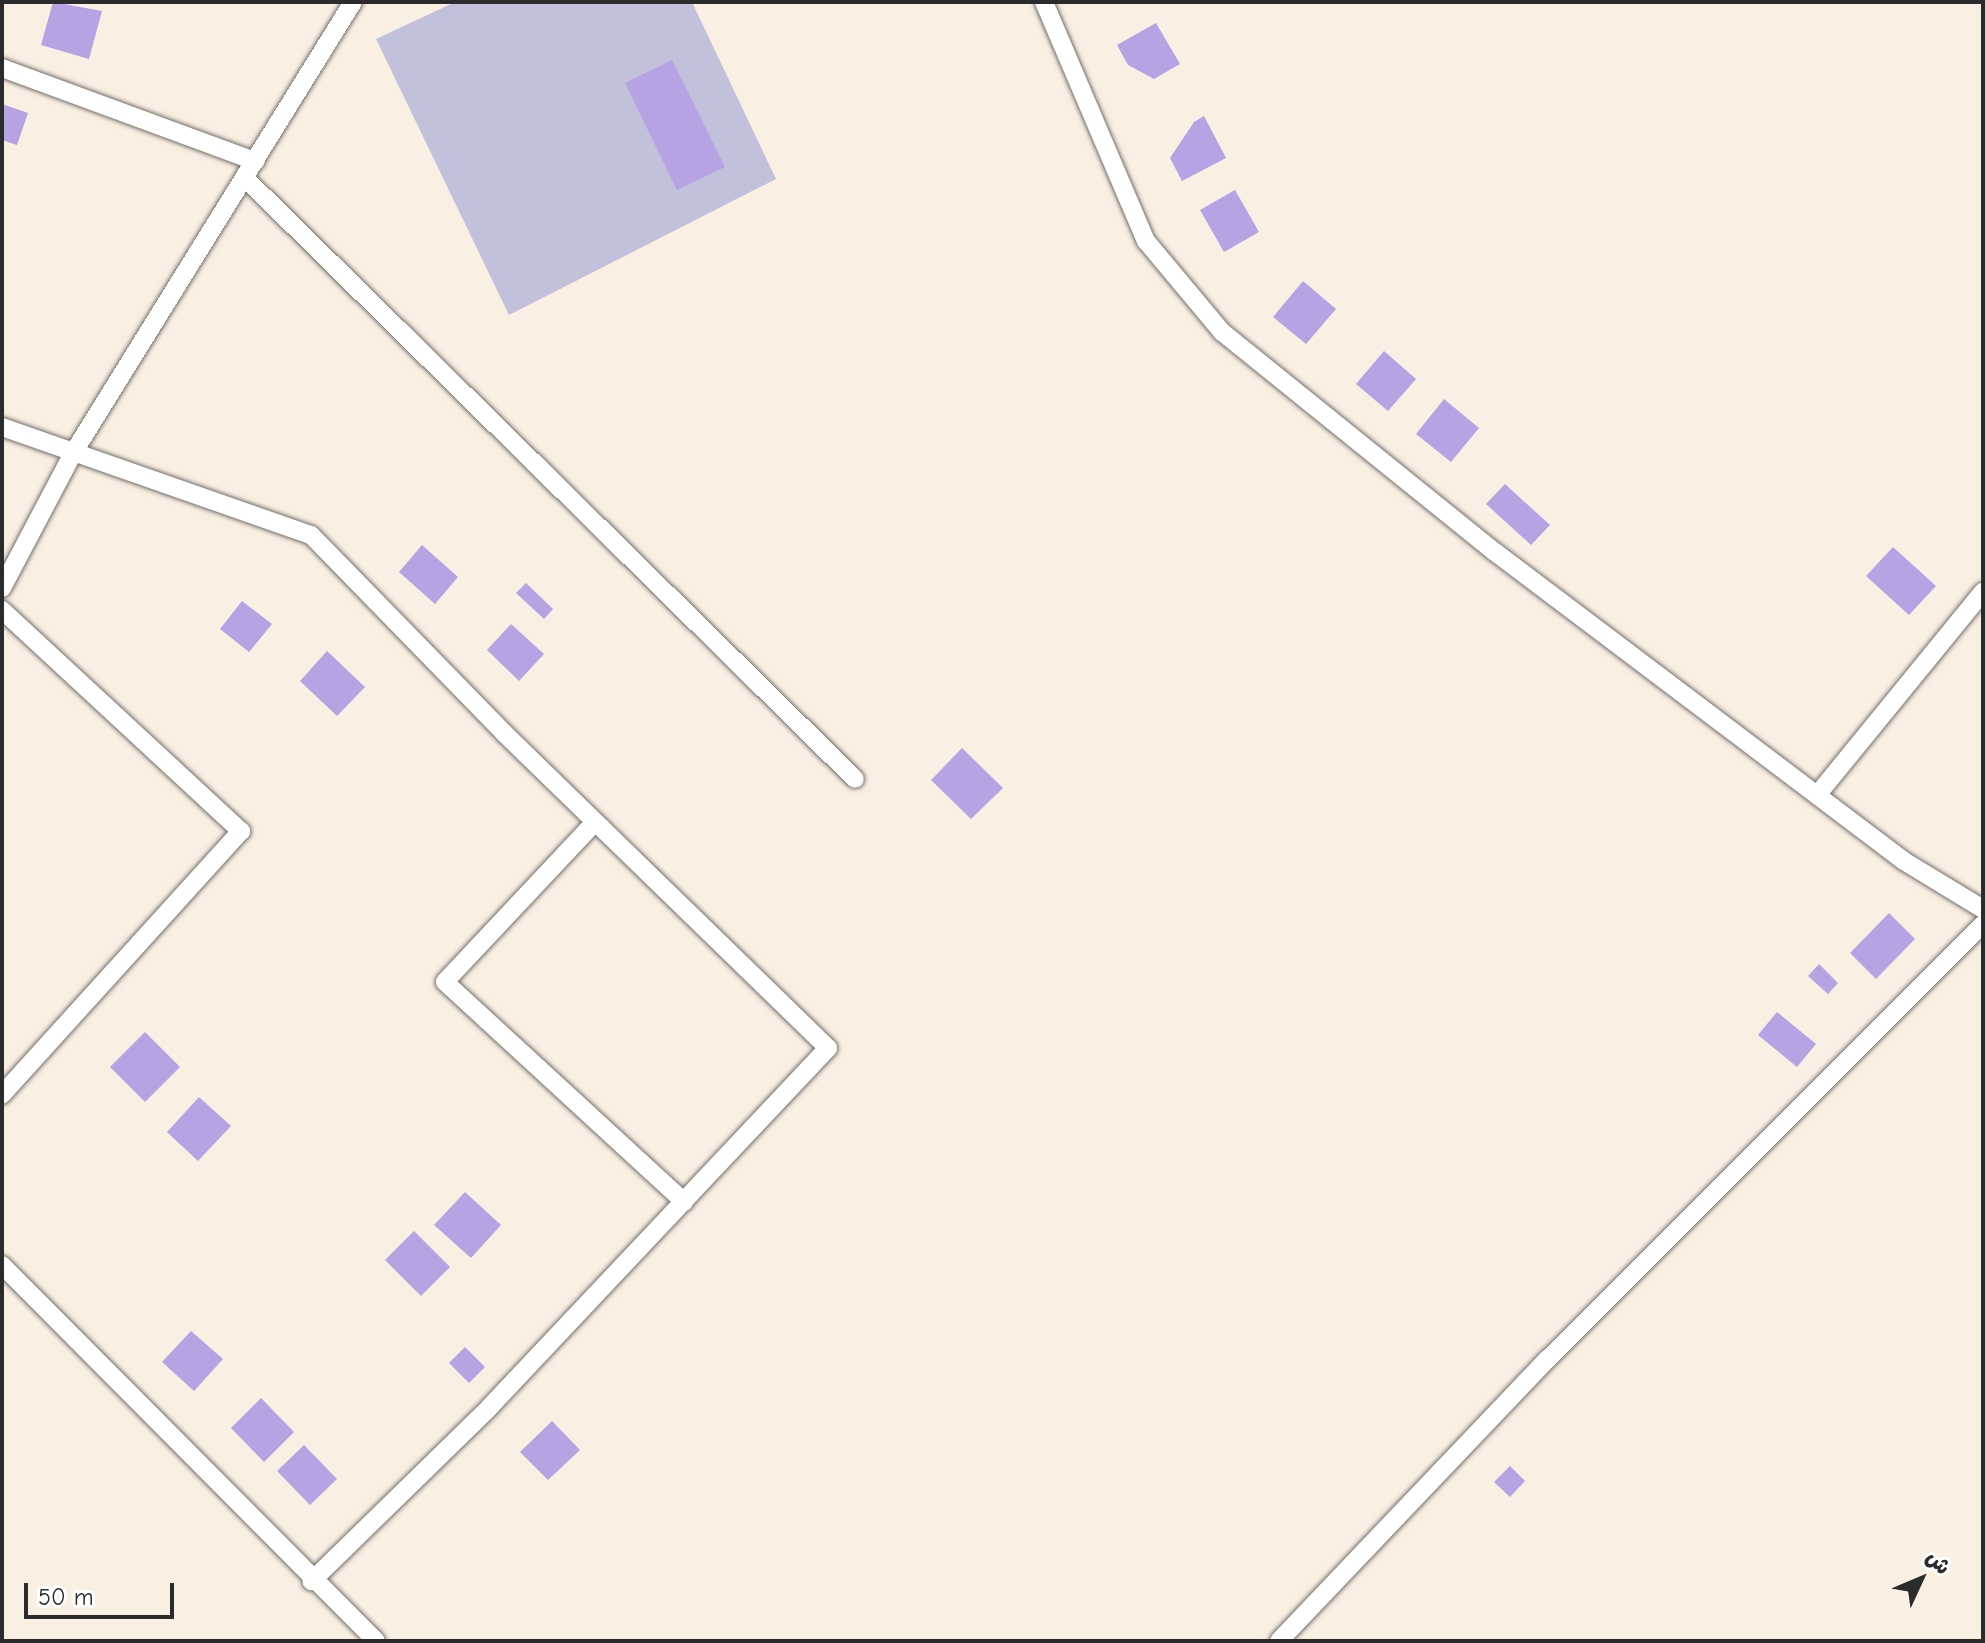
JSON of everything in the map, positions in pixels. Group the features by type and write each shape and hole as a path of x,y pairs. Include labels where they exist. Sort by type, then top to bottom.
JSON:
{"street":[{"path":"2,588 72,455 353,2"},
{"path":"1044,2 1146,241 1222,332 1495,552 1904,861 1983,909"},
{"path":"2,68 255,161"},
{"path":"245,178 855,779"},
{"path":"2,427 72,455 311,535 595,822 828,1048 489,1408 312,1581"},
{"path":"1818,794 1983,592"},
{"path":"2,610 241,831 2,1095"},
{"path":"595,822 445,982 684,1202"},
{"path":"1279,1641 1548,1359 1983,924"},
{"path":"2,1265 312,1581 376,1641"}],"shaded area":[{"path":"455,2 692,2 776,179 509,315 376,39"}],"building":[{"path":"53,2 102,11 89,59 41,45"},
{"path":"1156,23 1180,64 1154,79 1128,65 1117,45"},
{"path":"672,60 725,167 677,190 625,83"},
{"path":"2,104 28,113 17,145 2,140"},
{"path":"1204,116 1226,158 1182,181 1170,158 1194,122"},
{"path":"1235,190 1259,232 1224,252 1200,210"},
{"path":"1303,281 1336,309 1306,344 1273,317"},
{"path":"1384,351 1416,379 1388,411 1356,384"},
{"path":"1444,399 1479,428 1451,462 1416,434"},
{"path":"1505,484 1550,525 1531,545 1486,504"},
{"path":"422,545 458,577 435,604 399,572"},
{"path":"1893,547 1936,586 1909,615 1866,576"},
{"path":"526,583 553,609 544,619 516,593"},
{"path":"242,601 272,624 249,652 220,629"},
{"path":"511,624 544,654 519,681 487,650"},
{"path":"327,651 365,687 337,716 300,681"},
{"path":"962,748 1003,788 971,819 931,780"},
{"path":"1889,913 1915,939 1876,979 1850,953"},
{"path":"1819,964 1838,983 1828,994 1808,976"},
{"path":"1777,1012 1816,1044 1797,1067 1758,1035"},
{"path":"145,1032 180,1067 145,1102 110,1067"},
{"path":"199,1097 231,1126 198,1161 167,1132"},
{"path":"465,1192 501,1225 471,1258 434,1225"},
{"path":"414,1231 450,1267 421,1296 385,1260"},
{"path":"191,1331 223,1359 194,1391 162,1362"},
{"path":"465,1347 485,1367 469,1383 449,1363"},
{"path":"261,1398 294,1432 264,1462 231,1428"},
{"path":"552,1421 580,1450 548,1480 520,1452"},
{"path":"304,1445 337,1479 310,1505 277,1471"},
{"path":"1510,1466 1525,1481 1510,1497 1494,1482"}]}
